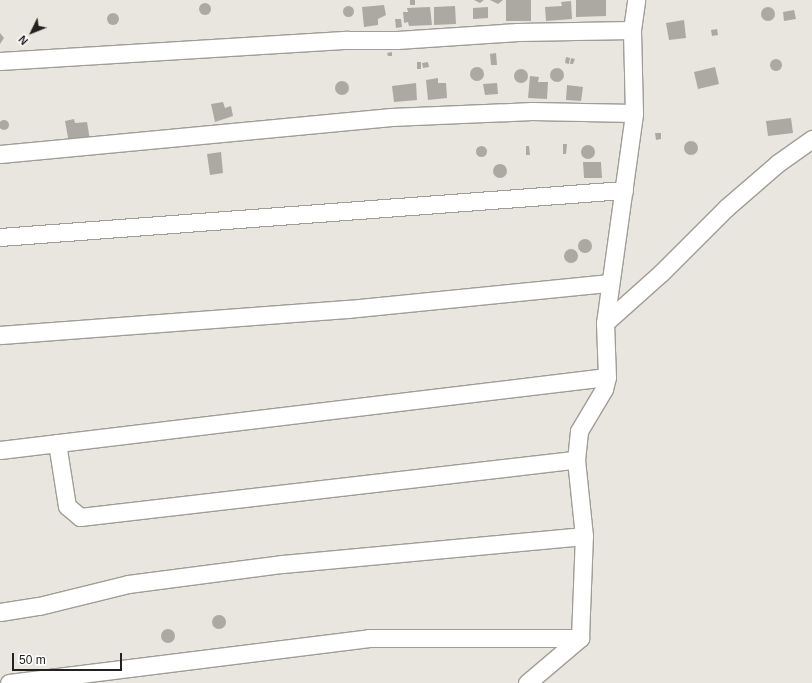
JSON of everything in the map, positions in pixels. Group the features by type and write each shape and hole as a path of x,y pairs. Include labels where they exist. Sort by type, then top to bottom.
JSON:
{"street":[{"path":"527,683 580,638 584,536 576,460 579,431 604,389 607,377 605,323 609,283 624,190 634,113 632,30 636,0"},
{"path":"0,61 347,40 397,40 518,32 632,30"},
{"path":"0,154 391,117 532,111 634,113"},
{"path":"605,323 661,273 726,208 778,163 812,139"},
{"path":"0,237 624,190"},
{"path":"0,335 348,309 609,283"},
{"path":"0,450 607,377"},
{"path":"57,443 67,506 80,517 576,460"},
{"path":"0,612 39,606 135,583 283,564 584,536"},
{"path":"9,683 369,638 580,638"}],"building":[{"path":"410,0 415,0 415,5 410,5"},
{"path":"474,0 484,0 480,3"},
{"path":"490,0 503,0 498,4"},
{"path":"506,0 531,0 531,21 506,21"},
{"path":"576,0 606,0 606,16 576,17"},
{"path":"571,1 572,19 546,21 545,7 562,6 561,2"},
{"path":"203,3 207,3 211,9 207,15 203,15 199,11 199,7"},
{"path":"348,5 352,7 354,11 352,15 348,17 344,15 342,11 344,7"},
{"path":"384,5 386,15 378,19 378,25 364,27 362,7"},
{"path":"455,6 456,24 434,25 434,7"},
{"path":"430,7 432,25 409,26 408,22 404,23 403,12 408,12 407,8"},
{"path":"488,7 488,18 473,19 473,8"},
{"path":"768,7 773,9 775,14 773,19 768,21 763,19 761,14 763,9"},
{"path":"794,10 796,19 784,21 783,12"},
{"path":"111,13 115,13 119,19 115,25 111,25 107,21 107,17"},
{"path":"395,19 401,19 402,27 396,28"},
{"path":"684,20 686,38 669,40 666,23"},
{"path":"717,29 718,35 712,36 711,30"},
{"path":"0,33 4,38 0,44"},
{"path":"392,52 392,56 388,56 387,53"},
{"path":"496,53 497,65 491,65 490,54"},
{"path":"566,57 570,58 569,64 565,63"},
{"path":"571,58 575,59 573,64 570,64"},
{"path":"776,59 780,61 782,65 780,69 776,71 772,69 770,65 772,61"},
{"path":"417,62 421,62 421,69 417,69"},
{"path":"428,62 429,67 423,68 422,63"},
{"path":"477,67 482,69 484,74 482,79 477,81 472,79 470,74 472,69"},
{"path":"715,67 719,84 698,89 694,72"},
{"path":"557,68 562,70 564,75 562,80 557,82 552,80 550,75 552,70"},
{"path":"521,69 526,71 528,76 526,81 521,83 516,81 514,76 516,71"},
{"path":"530,76 539,77 538,82 548,82 547,99 528,98"},
{"path":"438,78 438,83 446,83 447,98 428,100 426,80"},
{"path":"342,81 347,83 349,88 347,93 342,95 337,93 335,88 337,83"},
{"path":"416,83 417,100 394,102 392,86"},
{"path":"497,83 498,94 485,95 483,84"},
{"path":"567,85 583,87 581,101 566,100"},
{"path":"223,102 225,108 231,106 233,116 215,122 211,104"},
{"path":"791,118 793,133 768,136 766,121"},
{"path":"74,119 75,123 87,122 90,140 69,143 65,121"},
{"path":"2,120 6,120 8,121 8,129 2,130 -1,127 -1,123"},
{"path":"655,133 661,133 661,139 656,140"},
{"path":"691,141 696,143 698,148 696,153 691,155 686,153 684,148 686,143"},
{"path":"563,144 567,144 566,154 563,154"},
{"path":"588,145 593,147 595,152 593,157 588,159 583,157 581,152 583,147"},
{"path":"479,146 483,146 485,147 485,155 479,156 476,153 476,149"},
{"path":"526,146 529,146 530,155 526,155"},
{"path":"221,152 223,173 210,175 207,154"},
{"path":"583,162 601,162 602,178 584,178"},
{"path":"500,164 505,166 507,171 505,176 500,178 495,176 493,171 495,166"},
{"path":"585,239 590,241 592,246 590,251 585,253 580,251 578,246 580,241"},
{"path":"571,249 576,251 578,256 576,261 571,263 566,261 564,256 566,251"},
{"path":"219,615 224,617 226,622 224,627 219,629 214,627 212,622 214,617"},
{"path":"168,629 173,631 175,636 173,641 168,643 163,641 161,636 163,631"}]}
